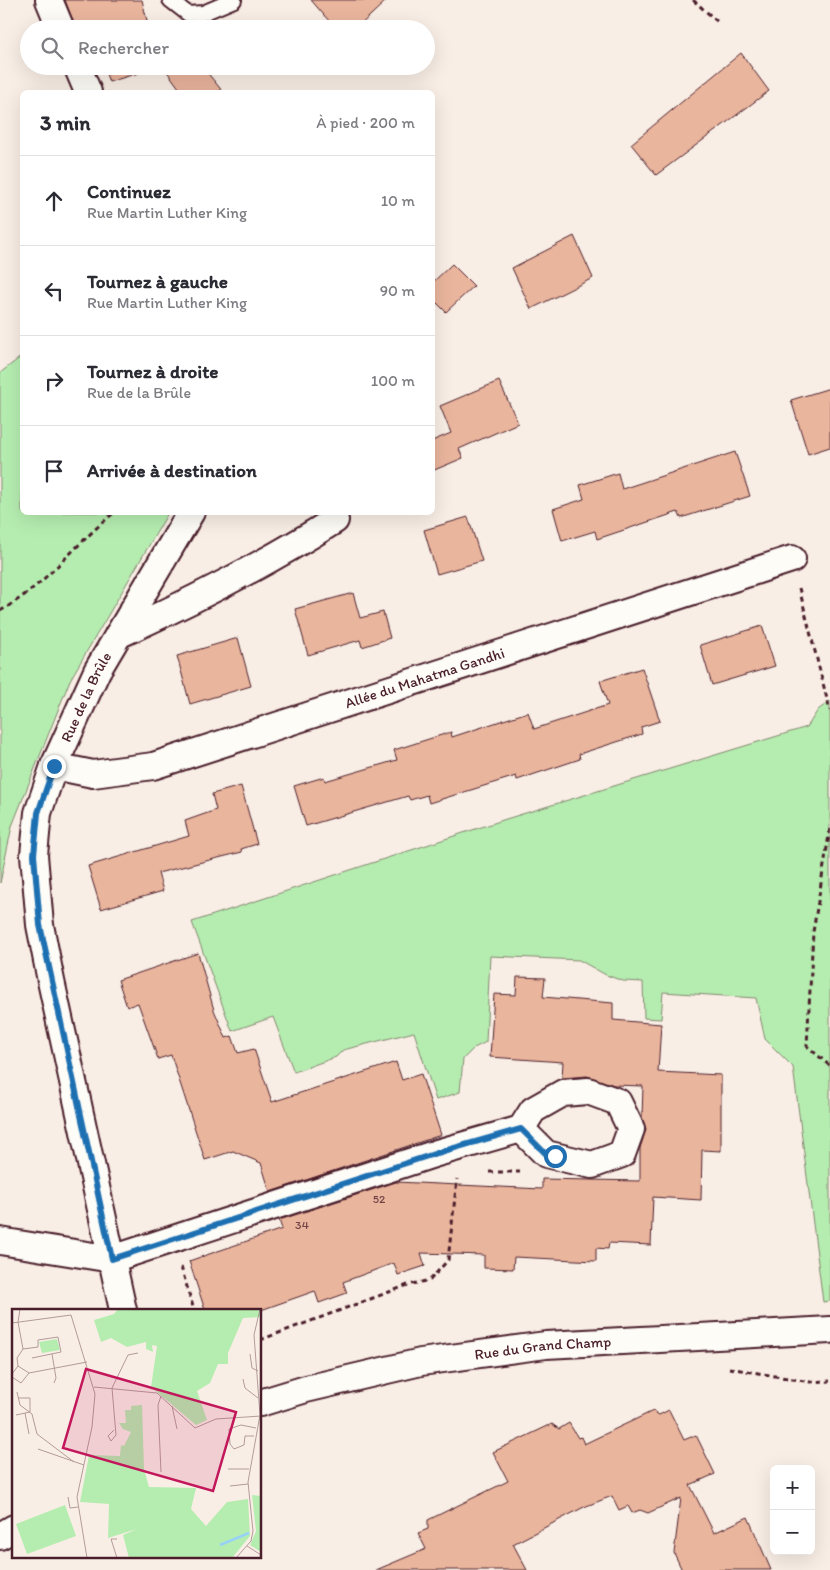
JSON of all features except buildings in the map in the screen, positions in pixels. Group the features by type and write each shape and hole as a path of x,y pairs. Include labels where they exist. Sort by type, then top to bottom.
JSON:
{"street":[{"path":"49,0 57,20"},
{"path":"81,75 87,90"},
{"name":"Rue de la Brûle","path":"123,1309 40,925 34,855 38,813 54,766 97,671 189,515"},
{"path":"118,635 205,594 290,549 335,520"},
{"name":"Allée du Mahatma Gandhi","path":"54,766 93,774 153,766 792,559"},
{"path":"0,1241 112,1259 451,1149 521,1129 533,1110 563,1093 588,1091 618,1102 631,1129 622,1154 592,1165 546,1154 521,1129"},
{"name":"Rue du Grand Champ","path":"261,1403 306,1389 421,1362 546,1344 830,1330"},
{"path":"0,1536 12,1529"}],"lane":[{"path":"170,0 188,14 203,13 234,0"}],"path":[{"path":"693,0 719,23"},
{"path":"0,612 47,577 112,515"},
{"path":"792,559 830,711"},
{"path":"824,690 830,689"},
{"path":"830,829 813,932 807,1046 830,1066"},
{"path":"261,1340 408,1285 430,1280 448,1260 458,1172 451,1149"},
{"path":"484,1172 536,1173 555,1156"},
{"path":"174,1239 194,1309"},
{"path":"727,1368 810,1382 830,1381"}],"green space":[{"path":"20,358 20,515 167,515 70,680 12,826 0,883 0,373"},
{"path":"830,701 830,1301 823,1302 793,1067 765,1039 756,998 663,992 661,1019 644,1018 643,982 623,981 606,975 579,960 490,956 486,1042 474,1048 463,1059 460,1092 436,1100 414,1032 343,1050 336,1057 294,1072 273,1017 232,1031 192,922 506,819 807,727 818,710"}],"route":[{"path":"54,766 38,813 34,855 40,925 50,981 112,1259 437,1153 521,1129 546,1154 555,1156"}]}
